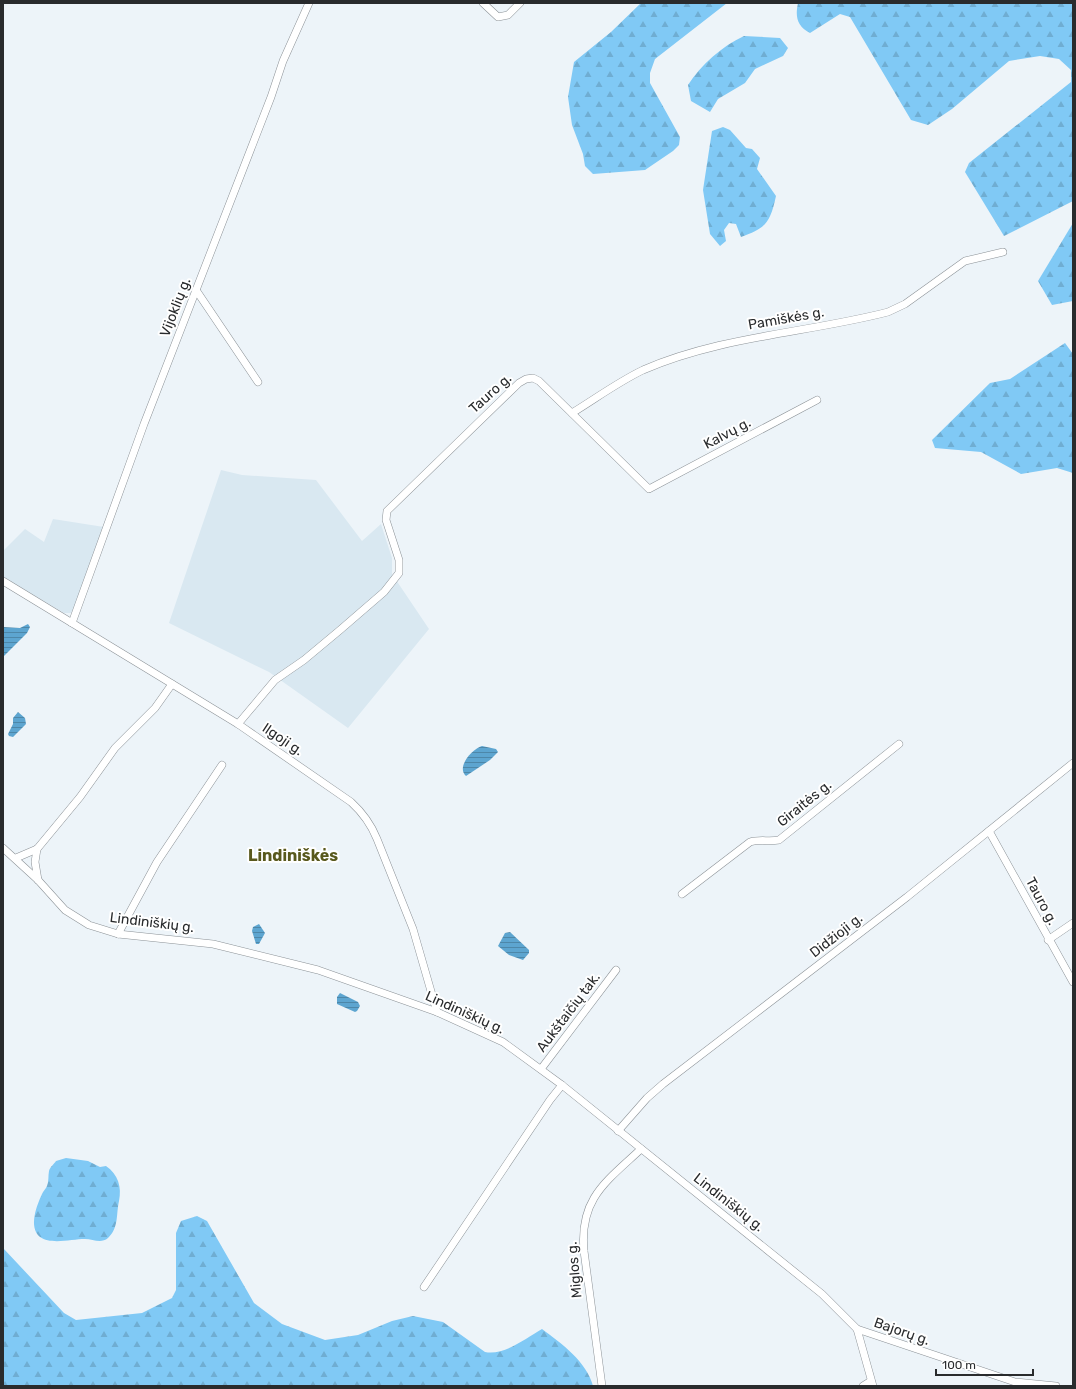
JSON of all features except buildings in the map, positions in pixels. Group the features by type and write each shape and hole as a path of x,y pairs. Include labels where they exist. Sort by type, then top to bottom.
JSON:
{"street":[{"name":"Vijoklių g.","path":"72,623 144,424 283,61 309,3"},
{"path":"483,3 498,17 508,15 520,3"},
{"name":"Pamiškės g.","path":"572,413 616,384 642,371 703,350 745,338 888,312 905,304 965,261 1003,252"},
{"path":"196,290 258,382"},
{"name":"Tauro g.","path":"238,724 275,680 304,660 384,592 399,573 399,560 386,520 387,511 487,412 519,383 526,379 533,378 539,381 649,489"},
{"name":"Kalvų g.","path":"649,489 817,400"},
{"name":"Ilgoji g.","path":"3,581 238,724 351,802 368,820 377,838 413,929 437,1012"},
{"path":"16,858 37,849 62,821 115,748 155,708 172,684"},
{"name":"Giraitės g.","path":"682,894 750,842 757,840 770,842 778,840 899,744"},
{"name":"Didžioji g.","path":"618,1131 647,1098 663,1084 824,961 1073,763"},
{"path":"118,934 157,862 222,765"},
{"name":"Tauro g.","path":"989,831 1048,940 1073,982"},
{"name":"Lindiniškių g.","path":"3,848 16,858 38,880 54,900 80,920 118,934 190,940 218,945 318,970 437,1012 503,1042 562,1085 822,1294 857,1329"},
{"path":"37,849 35,862 38,880"},
{"path":"1048,940 1073,923"},
{"name":"Aukštaičių tak.","path":"541,1069 616,970"},
{"path":"424,1288 546,1106 562,1085"},
{"name":"Miglos g.","path":"602,1386 584,1251 584,1230 593,1197 601,1187 641,1149"},
{"path":"857,1329 872,1383 863,1386"},
{"name":"Bajorų g.","path":"857,1329 1015,1382 1056,1386"}],"shaded area":[{"path":"221,470 242,475 316,480 362,541 381,524 392,558 392,574 429,629 348,728 269,672 169,623"},
{"path":"53,519 104,527 73,612 70,613 64,613 3,577 3,551 25,529 44,542"},
{"path":"28,624 30,627 27,633 3,657 3,627 20,628"},
{"path":"18,712 25,718 26,724 13,737 9,736 8,734 13,724 13,718"},
{"path":"482,746 496,749 498,752 490,760 466,776 463,772 463,768 466,759 470,754"},
{"path":"259,924 265,933 259,944 256,944 252,931 253,927"},
{"path":"510,932 529,950 529,953 523,960 509,955 498,946 505,933"},
{"path":"340,993 358,1002 360,1006 357,1011 355,1012 337,1004 337,997"}],"green space":[{"path":"641,3 727,3 655,59 650,73 650,83 680,137 679,145 673,151 645,170 593,174 585,166 583,154 572,125 568,97 574,62 611,32"},
{"path":"798,3 1073,3 1073,201 1004,236 965,172 969,163 1071,82 1071,70 1059,59 1040,56 1009,61 952,109 928,125 911,120 850,17 840,14 810,33 802,27 798,21"},
{"path":"744,36 780,38 788,48 783,56 755,69 745,83 718,99 710,112 691,101 688,85 699,70 720,51"},
{"path":"723,127 730,130 746,148 752,149 760,158 757,169 776,196 772,213 766,223 756,231 741,237 736,224 729,223 724,230 726,241 720,246 710,234 703,190 712,131"},
{"path":"1073,223 1073,301 1052,305 1038,281"},
{"path":"1065,343 1073,354 1073,473 1057,468 1021,474 981,452 935,448 932,440 990,383 1010,379"},
{"path":"66,1158 88,1161 100,1167 106,1166 114,1173 118,1181 120,1196 116,1225 112,1234 103,1241 85,1239 50,1241 40,1237 36,1233 34,1222 36,1210 42,1193 47,1187 51,1167 56,1161"},
{"path":"197,1216 207,1221 254,1303 282,1324 325,1340 358,1335 392,1321 413,1316 443,1322 485,1352 492,1353 507,1349 542,1329 565,1347 579,1361 590,1377 593,1386 3,1386 3,1248 64,1313 76,1320 142,1313 172,1298 176,1290 176,1233 181,1221"}],"district":[{"name":"Lindiniškės","path":"293,855"}]}
